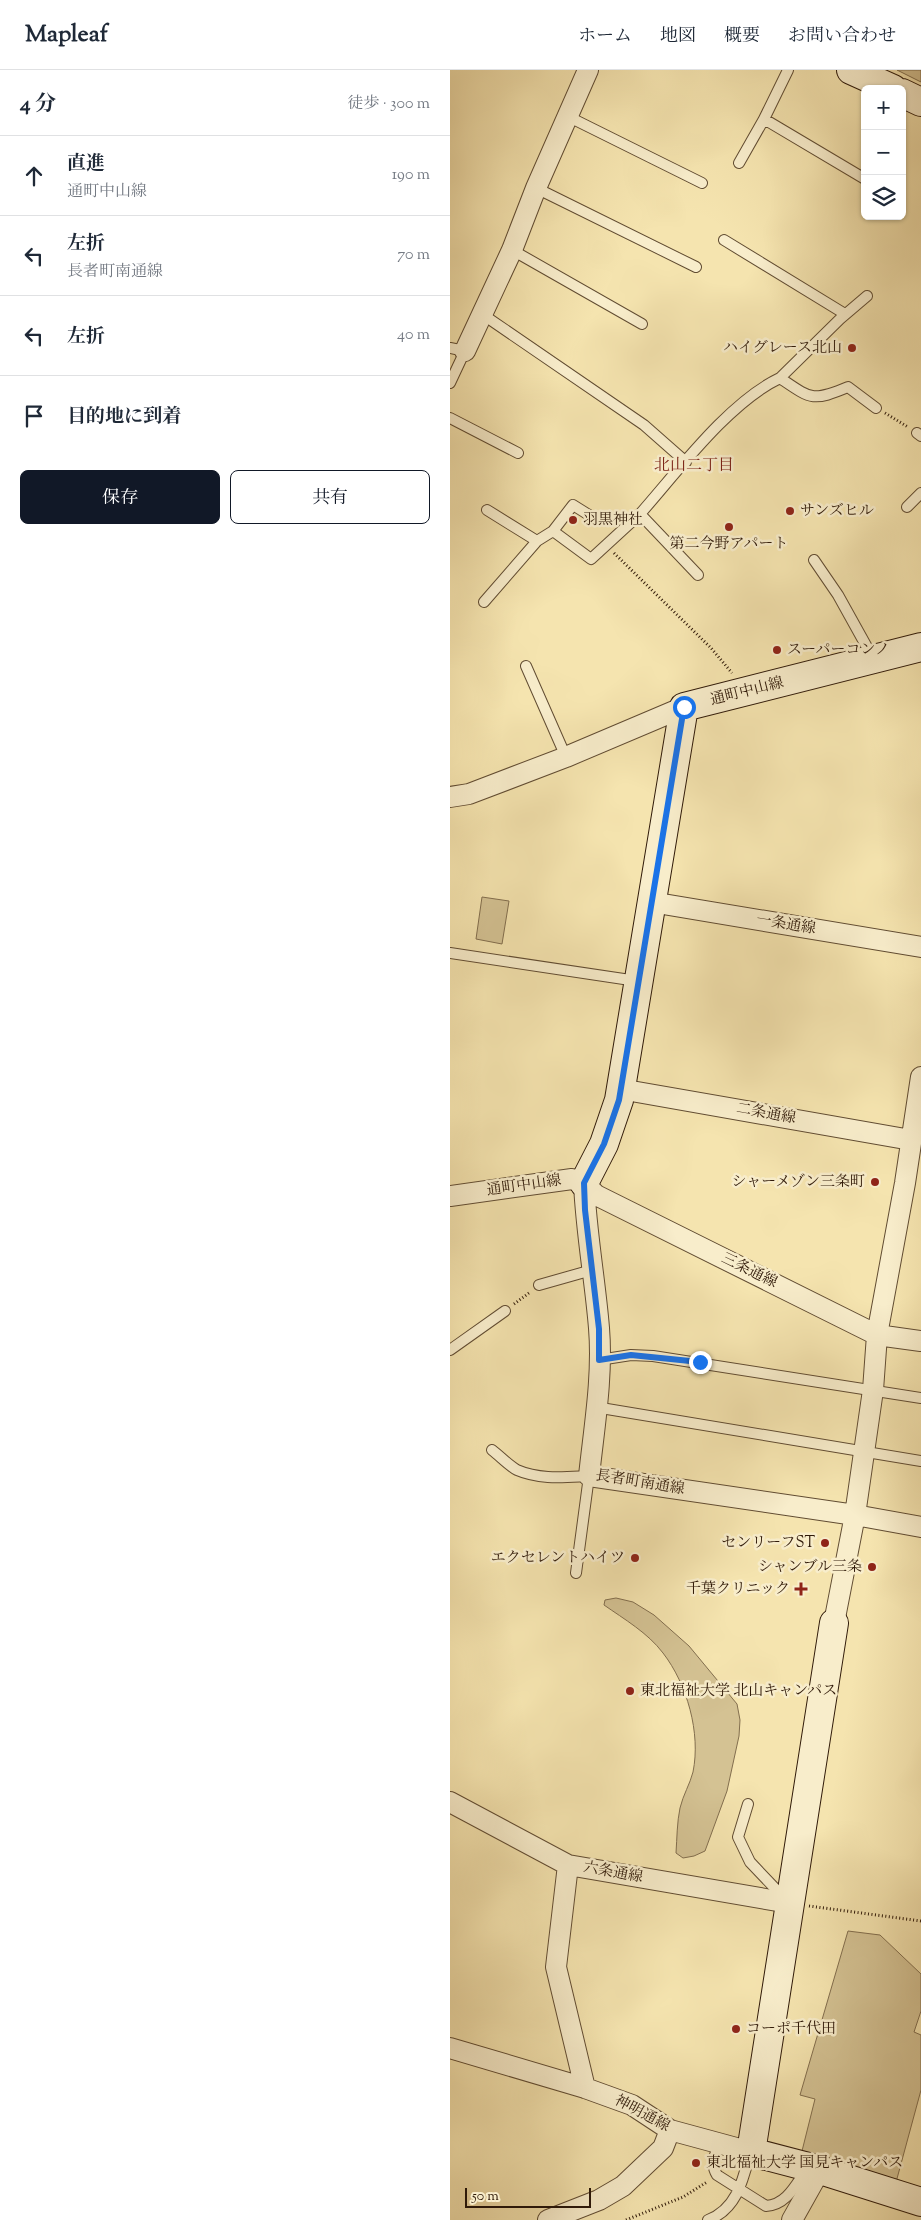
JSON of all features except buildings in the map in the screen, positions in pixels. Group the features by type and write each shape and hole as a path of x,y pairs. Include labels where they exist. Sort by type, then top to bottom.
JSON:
{"street":[{"path":"458,350 482,314 512,250 536,188 588,70"},
{"path":"851,70 884,85"},
{"path":"906,95 921,102"},
{"name":"通町中山線","path":"450,1196 572,1179 584,1183 604,1144 620,1089 684,707 741,694 921,646"},
{"path":"450,796 469,794 566,757 684,707"},
{"name":"一条通線","path":"652,902 921,947"},
{"path":"750,2152 834,1623 854,1515 873,1390 877,1335 921,1078"},
{"name":"二条通線","path":"620,1089 911,1140"},
{"name":"長者町南通線","path":"584,1183 585,1210 599,1329 596,1407 589,1476 854,1515 921,1527"},
{"name":"三条通線","path":"584,1183 596,1194 877,1335 921,1341"},
{"name":"六条通線","path":"450,1802 568,1866 789,1903"},
{"path":"568,1866 556,1967 585,2088"},
{"name":"神明通線","path":"450,2048 585,2088 632,2105 670,2130 814,2169 921,2202"},
{"path":"548,2220 599,2200 623,2186 663,2148 670,2130"},
{"path":"792,2220 814,2169"}],"lane":[{"path":"738,163 764,119 788,70"},
{"path":"567,116 702,183"},
{"path":"764,119 861,177"},
{"path":"536,188 696,267"},
{"path":"724,240 845,314"},
{"path":"512,250 642,324"},
{"path":"554,531 590,560 640,514 732,411 766,384 780,378 845,314 867,296"},
{"path":"482,314 644,425 686,462"},
{"path":"450,383 458,350"},
{"path":"780,378 808,397 824,397 848,387 876,408"},
{"path":"450,418 518,453"},
{"path":"907,507 921,493"},
{"path":"484,602 537,541 554,531 573,505 588,515"},
{"path":"488,510 537,541"},
{"path":"640,514 698,575"},
{"path":"814,560 838,595 873,659"},
{"path":"526,666 566,757"},
{"path":"450,953 638,981"},
{"path":"539,1285 592,1270"},
{"path":"450,1350 505,1311"},
{"path":"599,1360 631,1355 653,1356 921,1398"},
{"path":"596,1407 921,1461"},
{"path":"492,1450 516,1469 531,1474 552,1478 589,1476 576,1573"},
{"path":"748,1804 738,1837 750,1862 789,1903"},
{"path":"719,2144 713,2162 713,2169 717,2175 766,2206 780,2203 814,2169"},
{"path":"708,2220 724,2212 740,2190 750,2152"}],"path":[{"path":"876,408 919,434"},
{"path":"606,546 711,648 736,677 741,694"},
{"path":"505,1311 539,1285"},
{"path":"789,1903 921,1922"},
{"path":"626,2220 683,2197 717,2175"}],"shaded area":[{"path":"897,70 921,70 921,82"},
{"path":"482,897 509,901 502,944 476,939"},
{"path":"616,1598 633,1602 654,1615 689,1646 737,1704 740,1720 739,1736 727,1791 705,1851 694,1856 683,1858 676,1853 680,1808 692,1776 695,1757 695,1741 690,1710 679,1679 663,1653 643,1633 604,1605 605,1600"},
{"path":"848,1931 880,1935 921,1974 921,2011 914,2032 921,2035 921,2090 895,2186 800,2159 815,2099 800,2095"}],"place":[{"name":"ハイグレース北山","path":"852,348"},
{"name":"サンズヒル","path":"790,511"},
{"name":"羽黒神社","path":"573,520"},
{"name":"第二今野アパート","path":"729,527"},
{"name":"スーパーコンノ","path":"777,650"},
{"name":"シャーメゾン三条町","path":"875,1182"},
{"name":"センリーフST","path":"825,1543"},
{"name":"エクセレントハイツ","path":"635,1558"},
{"name":"シャンブル三条","path":"872,1567"},
{"name":"千葉クリニック","path":"801,1589"},
{"name":"東北福祉大学 北山キャンパス","path":"630,1691"},
{"name":"コーポ千代田","path":"736,2029"},
{"name":"東北福祉大学 国見キャンパス","path":"696,2163"}],"district":[{"name":"北山二丁目","path":"694,466"}],"route":[{"path":"684,707 619,1100 604,1144 584,1183 585,1210 599,1329 599,1360 631,1355 700,1362"}]}
